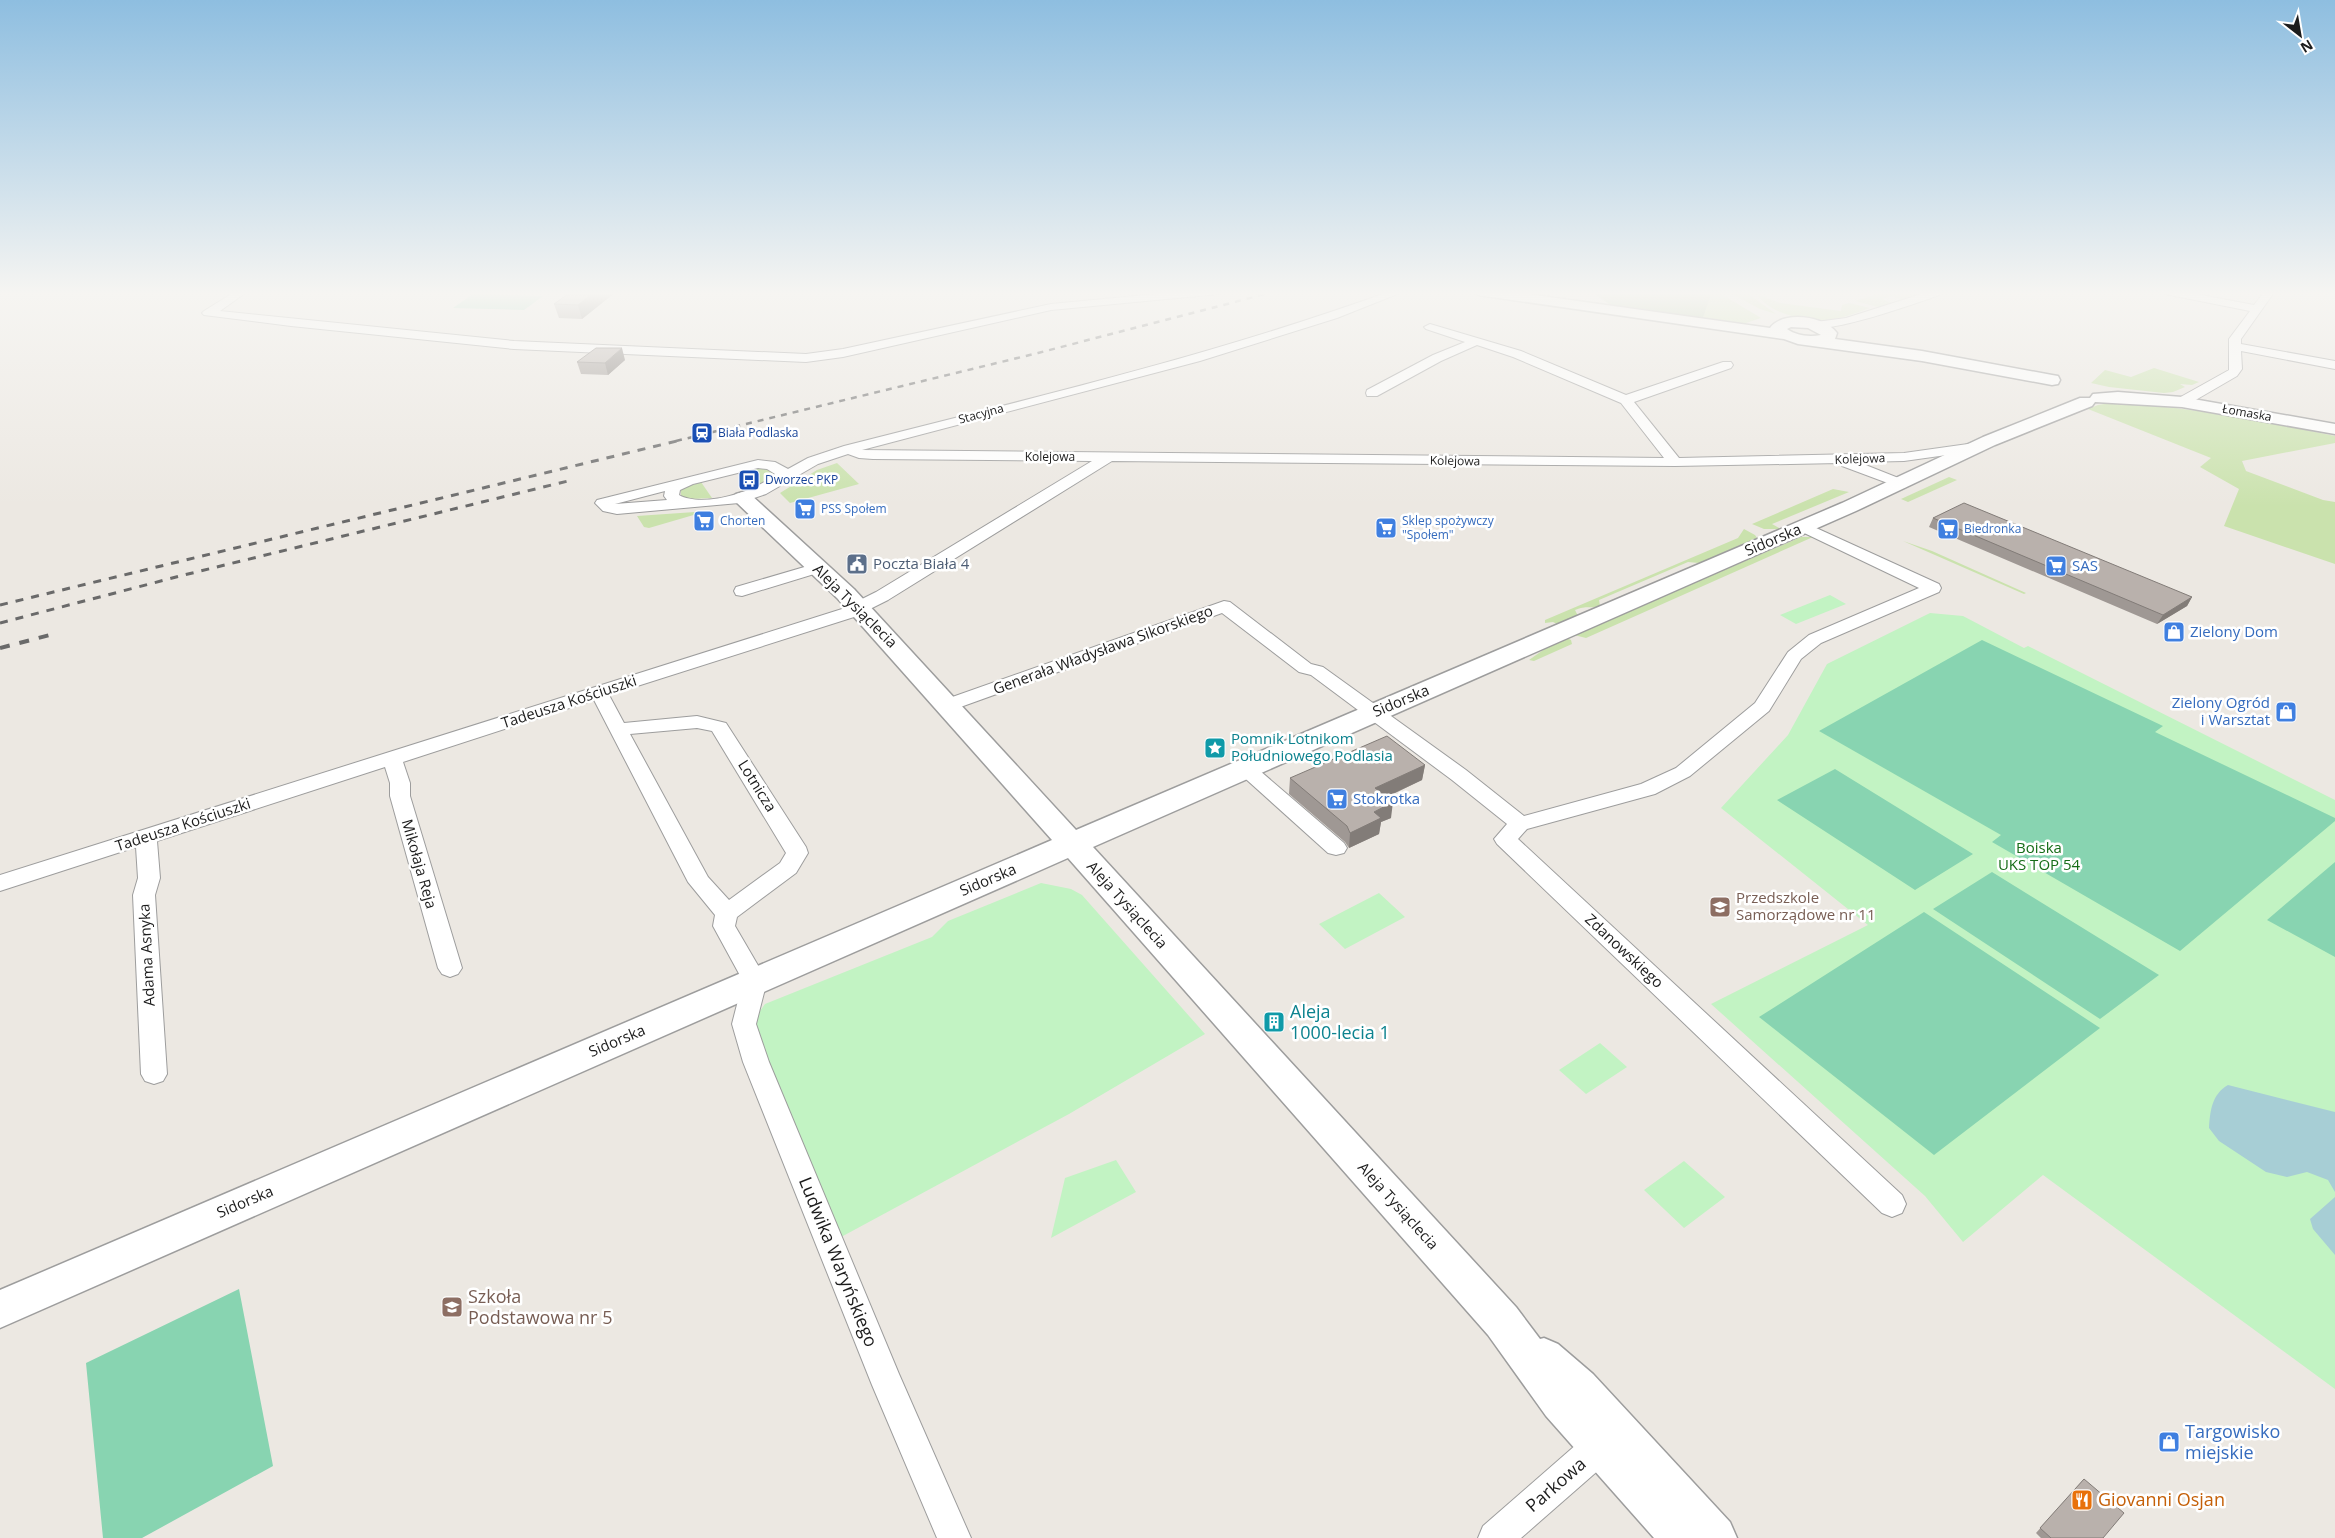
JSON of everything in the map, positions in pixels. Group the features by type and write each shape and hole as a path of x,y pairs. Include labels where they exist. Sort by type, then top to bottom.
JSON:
{"street":[{"name":"Stacyjna","path":"744,498 813,461 849,449 1182,363"},
{"path":"1372,393 1428,363"},
{"path":"1538,363 1626,400 1675,462"},
{"path":"1954,363 1985,368 2030,381 2054,392"},
{"path":"2182,402 2233,373 2236,369 2236,363"},
{"path":"1626,400 1728,365"},
{"name":"Kolejowa","path":"849,449 859,454 873,455 1675,462 1883,458 1918,456 1975,447 2054,392 2071,409 2090,395"},
{"name":"Łomaska","path":"2090,395 2182,402 2335,429"},
{"name":"Sidorska","path":"0,1309 1803,527 1908,480 1975,447"},
{"name":"Stacyjna","path":"688,481 744,466 849,449"},
{"name":"Tadeusza Kościuszki","path":"0,883 828,620 859,608 1109,457"},
{"path":"1883,458 1908,480"},
{"path":"1830,460 1908,480"},
{"path":"762,464 774,466 780,470 781,476 773,483"},
{"path":"688,481 602,503 608,508 617,509 744,498"},
{"path":"688,481 674,488 671,496 680,502 692,503"},
{"name":"Aleja Tysiąclecia","path":"744,498 859,608 948,705 1502,1321 1561,1401 1609,1438 1714,1538"},
{"path":"1374,713 1459,775 1520,824 1648,789 1683,772 1762,707 1794,656 1815,639 1933,588 1803,527"},
{"path":"742,591 818,568"},
{"name":"Generała Władysława Sikorskiego","path":"948,705 1224,606 1305,668 1317,670 1374,713"},
{"path":"599,693 700,882 727,913 724,926 755,981"},
{"name":"Lotnicza","path":"618,729 697,722 719,727 796,847 797,853 788,868 727,913"},
{"name":"Mikołaja Reja","path":"392,759 400,782 400,796 450,968"},
{"path":"1245,768 1336,848"},
{"name":"Zdanowskiego","path":"1520,824 1505,839 1892,1204"},
{"name":"Adama Asnyka","path":"146,837 149,878 144,895 154,1074"},
{"name":"Ludwika Waryńskiego","path":"755,981 744,1024 756,1062 888,1385 954,1538"},
{"name":"Aleja Tysiąclecia","path":"1609,1438 1684,1538"},
{"name":"Parkowa","path":"1495,1538 1609,1438"}],"green space":[{"path":"2154,368 2199,382 2192,385 2180,384 2185,387 2173,392 2164,393 2109,387 2091,383 2105,370 2131,377"},
{"path":"2110,403 2167,407 2223,415 2335,436 2335,443 2242,461 2246,471 2323,500 2335,502 2335,564 2224,526 2239,489 2200,467 2211,458 2088,409"},
{"path":"837,463 859,484 790,503 780,493 817,470"},
{"path":"768,468 773,473 773,476 760,485 741,471"},
{"path":"1949,477 1957,480 1908,502 1901,499"},
{"path":"701,482 712,498 689,499 681,496 681,489"},
{"path":"1833,489 1849,492 1772,524 1781,529 1764,529 1752,524"},
{"path":"695,512 697,514 649,528 644,527 637,516"},
{"path":"1744,529 1757,538 1699,563 1688,562 1599,600 1600,606 1575,610 1578,616 1557,624 1553,622 1545,623 1545,620 1738,538"},
{"path":"1801,537 1813,537 1586,638 1574,635"},
{"path":"1903,541 1932,551 2026,593 2024,594"},
{"path":"1830,595 1846,604 1796,624 1780,615"},
{"name":"Boiska UKS TOP 54","path":"1930,613 1963,616 2024,648 2028,646 2335,800 2335,1389 2043,1175 1963,1242 1925,1196 1711,1004 1868,925 1721,808 1788,735 1827,664"},
{"path":"1567,638 1571,640 1572,644 1534,661 1529,660 1553,643"},
{"path":"1982,640 2163,726 2155,732 2335,818 2335,821 2180,951 1992,842 2001,835 1819,731"},
{"path":"1835,769 1973,854 1915,890 1777,800"},
{"path":"2335,862 2335,957 2267,920"},
{"path":"1992,872 2159,975 2100,1019 1933,909"},
{"path":"1041,883 1071,889 1082,895 1205,1034 1069,1114 830,1243 744,1019 757,1015 765,1004 932,937 948,921"},
{"path":"1379,893 1405,917 1345,949 1319,924"},
{"path":"1924,912 2100,1028 1934,1155 1759,1017"},
{"path":"1600,1043 1627,1067 1586,1094 1559,1070"},
{"path":"1116,1160 1136,1192 1051,1238 1065,1178"},
{"path":"1684,1161 1725,1197 1684,1228 1644,1190"},
{"path":"239,1289 273,1466 142,1538 103,1538 86,1363"}],"water":[{"path":"2228,1085 2335,1112 2335,1192 2328,1180 2307,1172 2287,1177 2266,1172 2219,1141 2209,1128 2210,1115 2218,1093"},
{"path":"2335,1197 2335,1255 2313,1229 2310,1219"}],"building":[{"name":"SAS","path":"1964,503 2192,597 2163,615 1933,518"},
{"name":"Stokrotka","path":"1387,736 1425,765 1375,788 1393,802 1374,812 1381,818 1350,833 1347,826 1290,778"},
{"name":"Giovanni Osjan","path":"2084,1479 2124,1513 2103,1538 2051,1538 2040,1528"}],"railway":[{"path":"676,441 998,363"},
{"path":"0,605 681,440"},
{"path":"0,623 180,576 568,481"},
{"path":"0,648 50,635"}],"place":[{"name":"Biała Podlaska","path":"702,433"},
{"name":"Dworzec PKP","path":"749,480"},
{"name":"PSS Społem","path":"805,509"},
{"name":"Chorten","path":"704,521"},
{"name":"Sklep spożywczy \"Społem\"","path":"1386,528"},
{"name":"Biedronka","path":"1948,529"},
{"name":"Poczta Biała 4","path":"857,564"},
{"name":"SAS","path":"2056,566"},
{"name":"Zielony Dom","path":"2174,632"},
{"name":"Zielony Ogród i Warsztat","path":"2286,712"},
{"name":"Pomnik Lotnikom Południowego Podlasia","path":"1215,748"},
{"name":"Stokrotka","path":"1337,799"},
{"name":"Przedszkole Samorządowe nr 11","path":"1720,907"},
{"name":"Aleja 1000-lecia 1","path":"1274,1022"},
{"name":"Szkoła Podstawowa nr 5","path":"452,1307"},
{"name":"Targowisko miejskie","path":"2169,1442"},
{"name":"Giovanni Osjan","path":"2082,1500"}]}
